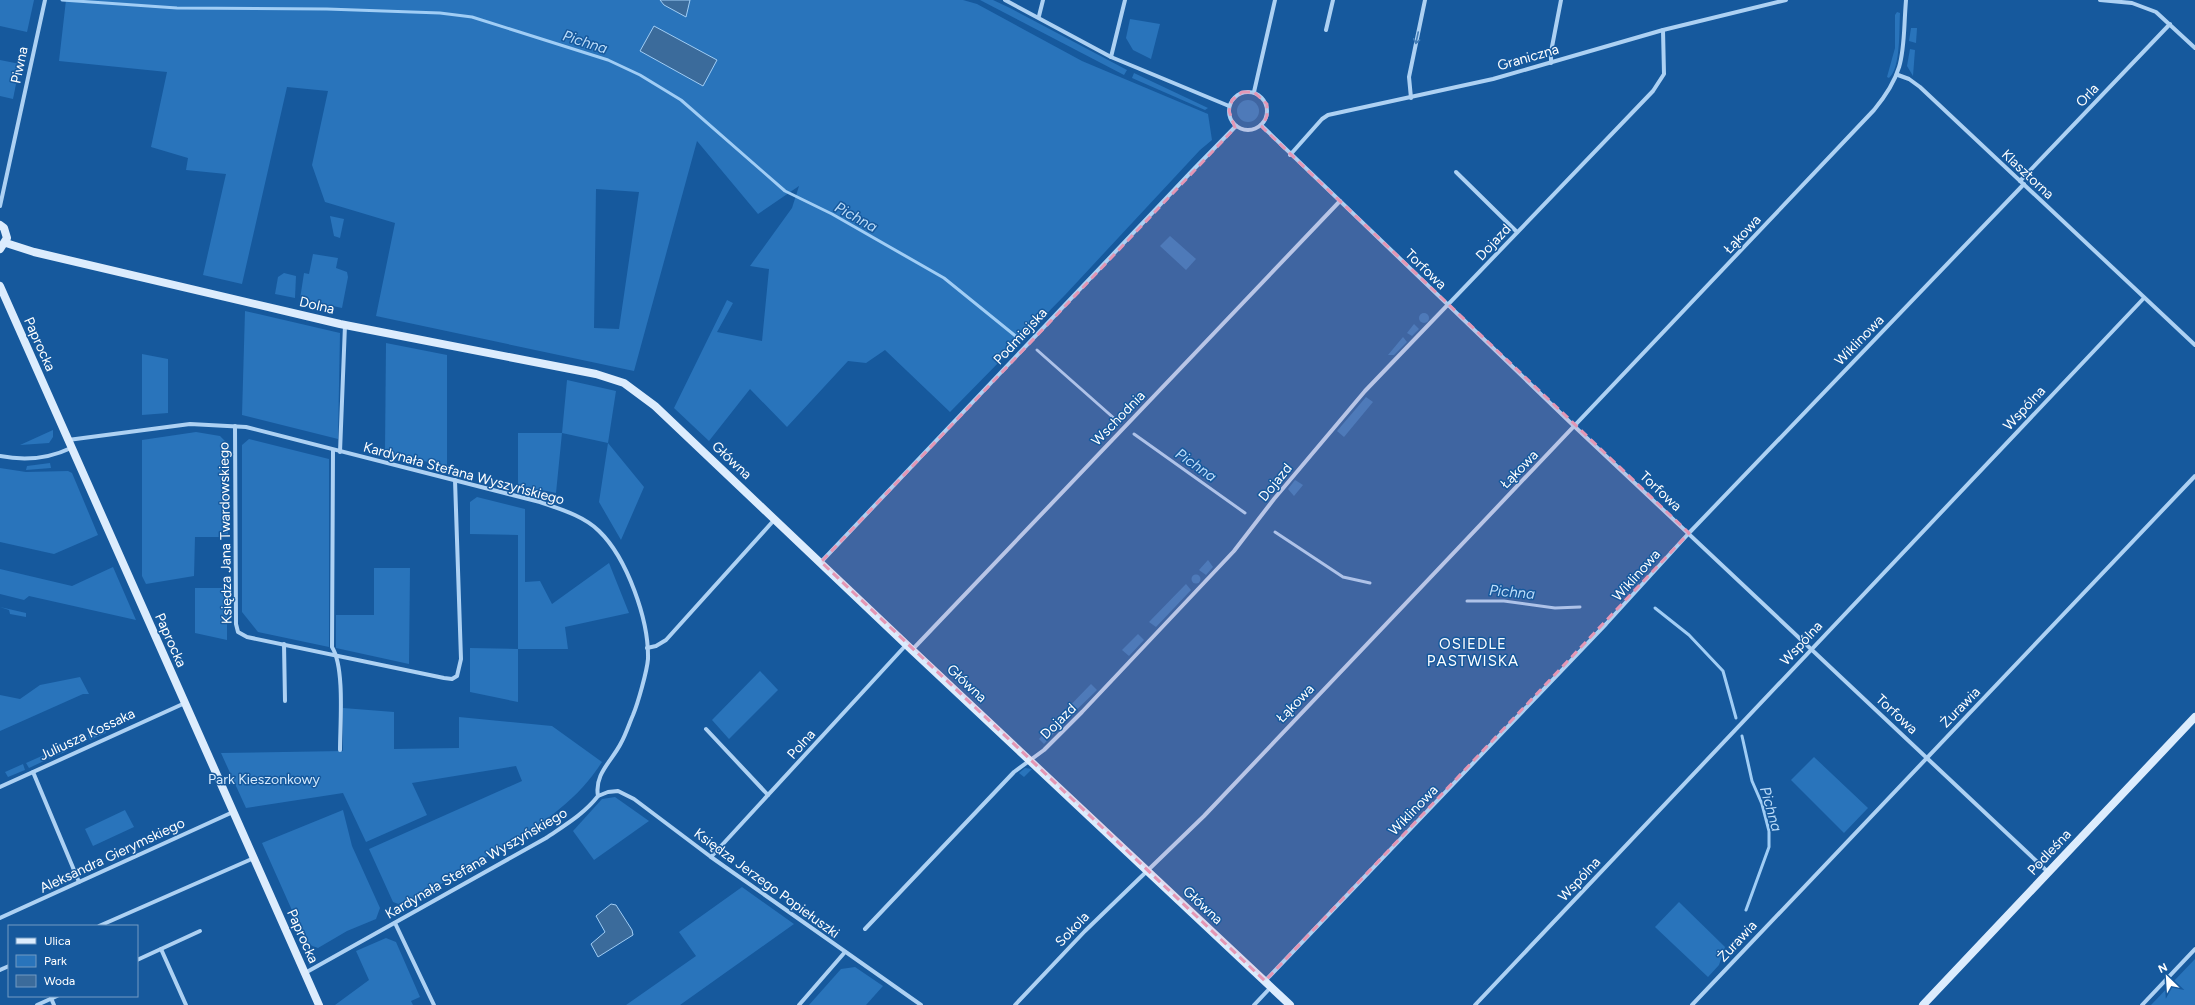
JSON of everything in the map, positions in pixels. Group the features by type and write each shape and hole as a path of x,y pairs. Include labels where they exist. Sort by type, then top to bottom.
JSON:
{"street":[{"name":"Piwna","path":"0,206 45,0"},
{"path":"1005,0 1039,16 1111,57 1229,106"},
{"path":"1039,16 1043,0"},
{"path":"1111,57 1125,0"},
{"path":"1254,92 1275,0"},
{"path":"1326,30 1333,0"},
{"path":"1411,98 1409,77 1425,0"},
{"path":"1551,63 1551,52 1561,0"},
{"name":"Graniczna","path":"1290,155 1322,119 1328,115 1411,98 1551,63 1663,30 1786,0"},
{"path":"1898,75 1902,60 1906,0"},
{"path":"2100,0 2144,6 2156,12 2195,48"},
{"name":"Orla","path":"2022,183 2170,24"},
{"name":"Dojazd","path":"865,929 1014,772 1044,750 1082,712 1234,551 1274,499 1365,391 1660,82 1664,74 1665,63 1663,30"},
{"name":"Klasztorna","path":"1898,75 1909,79 1920,87 2195,345"},
{"name":"Łąkowa","path":"1148,871 1204,816 1874,110 1888,94 1898,75"},
{"path":"1242,92 1254,92 1264,99 1268,110 1265,121 1261,125 1249,130 1236,126 1230,117 1229,106 1232,100 1242,92"},
{"name":"Torfowa","path":"1261,125 1290,155 1340,201 1574,426 1690,533 2048,872"},
{"name":"Podmiejska","path":"821,562 1181,182 1236,126"},
{"path":"1456,172 1517,232"},
{"name":"Wiklinowa","path":"1254,1005 1268,984 1690,533 2022,183"},
{"name":"Wschodnia","path":"909,648 1340,201"},
{"path":"0,225 6,233 3,246"},
{"name":"Dolna","path":"3,246 345,325 596,374 624,383"},
{"name":"Paprocka","path":"0,286 319,1005"},
{"name":"Wspólna","path":"1475,1005 1811,648 2144,298"},
{"path":"340,452 345,325"},
{"name":"Główna","path":"624,383 655,406 821,562 909,648 1290,1005"},
{"name":"Kardynała Stefana Wyszyńskiego","path":"68,440 190,424 235,426 280,435 340,452 540,502 571,513 599,531 627,571 642,618 648,661 634,713 621,743 600,774 596,787 598,796 578,817 546,838 305,973"},
{"name":"Księdza Jana Twardowskiego","path":"235,426 238,632 247,637 444,678 452,679 457,676 461,659 455,480"},
{"path":"0,456 16,459 37,458 53,456 71,448"},
{"path":"334,450 332,647 338,656 340,676 340,750"},
{"name":"Żurawia","path":"1692,1005 2195,476"},
{"path":"647,648 656,646 666,640 775,519"},
{"path":"284,644 285,701"},
{"name":"Polna","path":"711,857 768,795 909,648"},
{"name":"Juliusza Kossaka","path":"0,787 185,703"},
{"name":"Podleśna","path":"1924,1005 2195,717"},
{"path":"706,729 768,795"},
{"path":"33,772 79,882"},
{"name":"Księdza Jerzego Popiełuszki","path":"598,796 608,792 618,791 634,799 711,857 921,1005"},
{"name":"Aleksandra Gierymskiego","path":"0,918 233,812"},
{"path":"101,925 254,858"},
{"name":"Sokola","path":"1015,1005 1085,930 1148,871"},
{"path":"395,923 434,1005"},
{"path":"138,960 200,931"},
{"path":"161,949 186,1005"},
{"path":"2142,1005 2195,949"},
{"path":"799,1005 845,952"},
{"path":"37,1005 54,997"},
{"path":"51,998 54,1005"}],"highlighted area":[{"path":"1242,92 1254,92 1267,104 1267,116 1262,127 1689,533 1265,981 821,562 1235,128 1229,111 1232,100"}],"green space":[{"path":"0,0 34,0 27,32 0,26"},
{"path":"66,0 963,0 977,4 1082,61 1208,114 1212,140 1200,150 1065,295 950,412 885,350 866,363 848,361 787,427 750,389 709,441 674,408 727,300 733,303 717,332 762,341 769,269 750,266 792,208 799,186 758,214 697,141 634,371 376,316 395,223 325,202 312,165 328,91 287,87 242,284 203,275 226,174 186,170 188,158 151,147 167,72 59,61","holes":["596,189 639,192 619,329 594,328"]},
{"path":"980,0 993,0 1010,8 1127,70 1124,75"},
{"path":"1897,12 1900,13 1896,66 1889,78 1887,77 1895,48 1895,15"},
{"path":"1130,19 1160,24 1151,59 1133,50 1126,38"},
{"path":"1911,28 1917,28 1916,43 1909,41"},
{"path":"1910,49 1915,50 1913,76 1907,66"},
{"path":"0,60 20,64 13,99 0,96"},
{"path":"1134,73 1208,108 1205,110 1132,78"},
{"path":"1248,100 1256,103 1259,111 1256,119 1248,122 1240,119 1237,111 1240,103"},
{"path":"330,216 344,219 340,238 334,236"},
{"path":"1170,236 1196,259 1186,270 1160,246"},
{"path":"313,254 338,258 336,268 347,272 348,277 342,308 300,299 304,273 309,274"},
{"path":"284,273 296,276 295,298 275,294 278,277"},
{"path":"245,311 340,333 338,439 242,415"},
{"path":"1424,313 1429,318 1424,323 1419,318"},
{"path":"1414,324 1419,329 1412,336 1407,333"},
{"path":"1403,337 1407,342 1394,355 1388,355"},
{"path":"386,343 447,355 447,467 385,451"},
{"path":"142,354 168,359 168,413 142,415"},
{"path":"567,380 616,391 608,443 562,433"},
{"path":"1366,397 1373,402 1344,437 1337,431"},
{"path":"53,430 53,437 49,443 20,445"},
{"path":"196,432 220,436 227,443 228,537 195,537 194,576 146,584 142,576 142,440"},
{"path":"518,433 562,433 556,493 518,485"},
{"path":"249,439 329,459 329,647 258,632 242,612 242,445"},
{"path":"608,443 644,487 621,540 599,502"},
{"path":"50,463 51,468 26,470 27,466"},
{"path":"0,468 26,472 68,471 72,473 98,535 54,554 0,542"},
{"path":"1295,480 1303,485 1294,496 1288,489"},
{"path":"477,497 525,509 525,582 540,581 552,604 609,563 629,613 565,627 568,649 518,649 518,535 470,534 470,502"},
{"path":"1208,560 1213,567 1206,575 1199,570"},
{"path":"113,567 136,620 29,596 24,600 0,594 0,569 72,586"},
{"path":"374,568 410,568 409,664 336,648 336,615 374,615"},
{"path":"1196,574 1201,579 1196,584 1191,579"},
{"path":"1186,584 1191,590 1156,627 1149,622"},
{"path":"195,588 227,588 227,640 195,633"},
{"path":"0,607 26,613 26,617 10,614 9,610"},
{"path":"1138,634 1144,640 1129,656 1122,650"},
{"path":"470,648 518,649 518,702 470,692"},
{"path":"760,671 778,690 729,739 712,720"},
{"path":"80,677 89,694 83,694 0,731 0,695 20,699 40,685"},
{"path":"1091,684 1097,690 1064,722 1059,717"},
{"name":"Park Kieszonkowy","path":"343,708 394,712 394,749 459,748 459,717 552,726 602,762 579,792 551,816 520,837 404,906 393,902 369,849 522,781 516,766 412,783 427,815 366,842 343,793 246,808 221,753 343,751"},
{"path":"104,727 106,733 90,740 88,735"},
{"path":"1049,727 1054,733 1044,744 1039,739"},
{"path":"85,736 87,741 70,749 67,744"},
{"path":"64,745 67,751 49,759 47,753"},
{"path":"44,755 46,760 29,768 26,763"},
{"path":"1814,757 1868,808 1844,833 1791,780"},
{"path":"23,764 25,770 8,777 5,772"},
{"path":"1025,768 1032,769 1024,777 1019,773"},
{"path":"615,797 649,821 594,860 573,831 602,799"},
{"path":"125,810 134,827 93,846 85,829"},
{"path":"343,810 352,846 380,908 376,919 347,931 318,948 307,944 262,843"},
{"path":"742,887 794,924 680,1005 626,1005 696,956 679,932"},
{"path":"1679,902 1725,947 1719,965 1708,977 1655,927"},
{"path":"386,938 396,942 420,997 411,1001 413,1005 335,1005 369,980 356,951"},
{"path":"2195,959 2195,1005 2151,1005"},
{"path":"855,967 883,986 866,1005 809,1005 841,969"}],"water":[{"path":"660,0 690,0 686,17 664,5"},
{"path":"654,26 717,60 703,86 640,51"},
{"path":"611,904 616,905 632,930 633,935 598,957 591,944 605,932 596,916"}],"waterway":[{"name":"Pichna","path":"62,0 177,8 327,9 440,13 472,17 608,60 640,75 681,100 785,191 832,214 944,278 1018,338"},
{"name":"Pichna","path":"1037,350 1116,420"},
{"name":"Pichna","path":"1134,434 1245,513"},
{"name":"Pichna","path":"1275,532 1343,577 1370,583"},
{"name":"Pichna","path":"1467,601 1504,601 1555,608 1580,607"},
{"name":"Pichna","path":"1655,608 1689,635 1723,671 1736,718"},
{"name":"Pichna","path":"1742,736 1752,781 1762,804 1769,831 1769,847 1746,910"}],"district":[{"name":"OSIEDLE PASTWISKA","path":"1473,652"}]}
